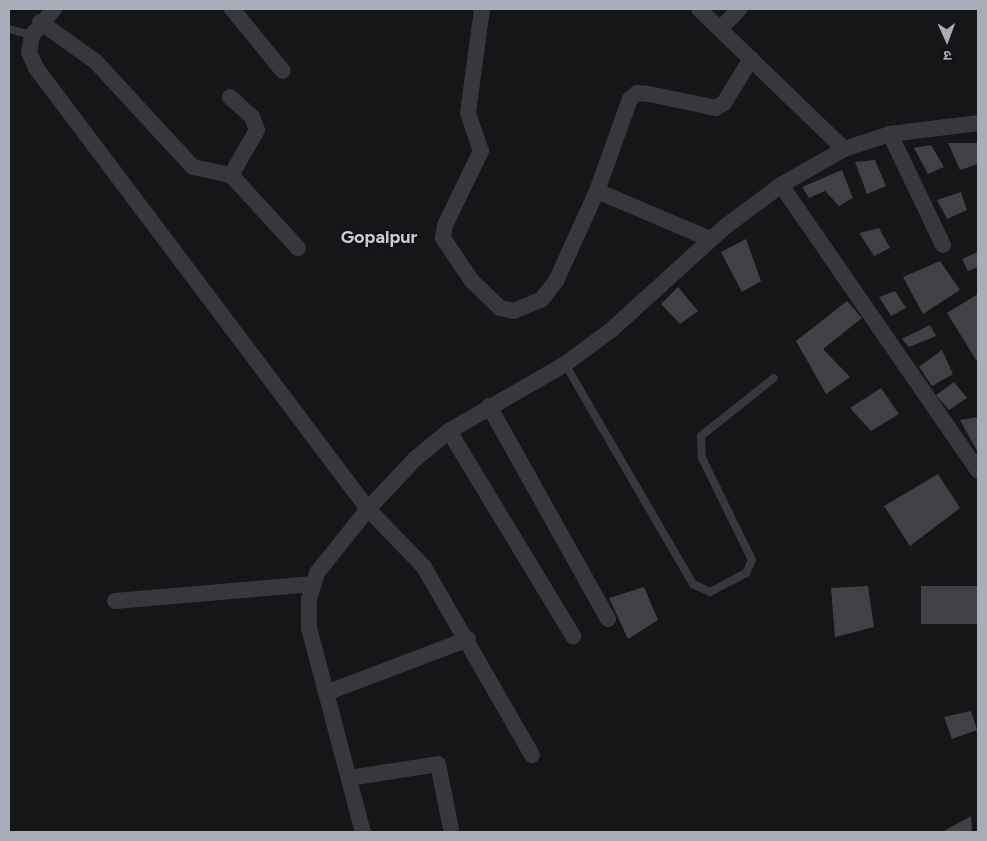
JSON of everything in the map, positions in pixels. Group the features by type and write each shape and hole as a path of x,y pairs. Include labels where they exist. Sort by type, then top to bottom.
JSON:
{"street":[{"path":"54,9 36,28 29,52 36,68 368,509 424,567 468,639 532,755"},
{"path":"232,9 283,71"},
{"path":"482,9 468,113 481,151 445,224 447,249 500,308 527,307 542,299 556,281 597,192 630,99 637,93 649,94 716,108 724,103 751,59"},
{"path":"699,9 844,149"},
{"path":"720,28 739,9"},
{"path":"36,28 96,62 193,167 231,175 298,248"},
{"path":"230,97 252,117 257,130 231,175"},
{"path":"363,832 309,628 313,584 330,554 368,509 415,459 449,431 564,364 610,331 710,239 781,185 844,149 890,134 978,123"},
{"path":"890,134 942,244"},
{"path":"781,185 978,471"},
{"path":"597,192 710,239"},
{"path":"489,406 608,619"},
{"path":"449,431 573,636"},
{"path":"115,602 313,584"},
{"path":"326,693 468,639"},
{"path":"349,778 438,764 452,828"}],"lane":[{"path":"9,29 36,28"},
{"path":"564,364 693,584 710,592 746,573 752,560 702,458 701,436 774,378"}],"building":[{"path":"948,143 978,143 978,164 960,170"},
{"path":"931,145 944,167 928,174 914,148"},
{"path":"875,160 886,186 867,194 855,162"},
{"path":"842,170 853,198 839,206 825,191 809,198 802,187"},
{"path":"961,192 967,210 947,219 937,200"},
{"path":"879,228 890,248 874,256 859,233"},
{"path":"746,239 761,281 742,292 721,252"},
{"path":"978,252 978,267 968,271 962,259"},
{"path":"940,261 960,290 923,314 903,277"},
{"path":"678,287 698,311 680,324 661,304"},
{"path":"895,291 906,308 891,316 879,297"},
{"path":"978,294 978,363 947,313"},
{"path":"847,301 862,318 823,349 850,377 826,394 796,341"},
{"path":"930,325 936,336 909,347 902,339"},
{"path":"942,350 953,374 932,386 919,367"},
{"path":"954,382 967,398 949,410 936,395"},
{"path":"881,388 899,414 871,431 850,408"},
{"path":"978,417 978,449 977,451 960,420"},
{"path":"938,474 960,508 910,546 884,506"},
{"path":"868,586 874,627 835,637 831,588"},
{"path":"921,586 978,586 978,624 921,624"},
{"path":"644,587 658,620 628,639 609,598"},
{"path":"971,711 977,730 952,739 944,717"},
{"path":"971,816 972,832 942,832"}],"district":[{"name":"Gopalpur","path":"379,237"}]}
